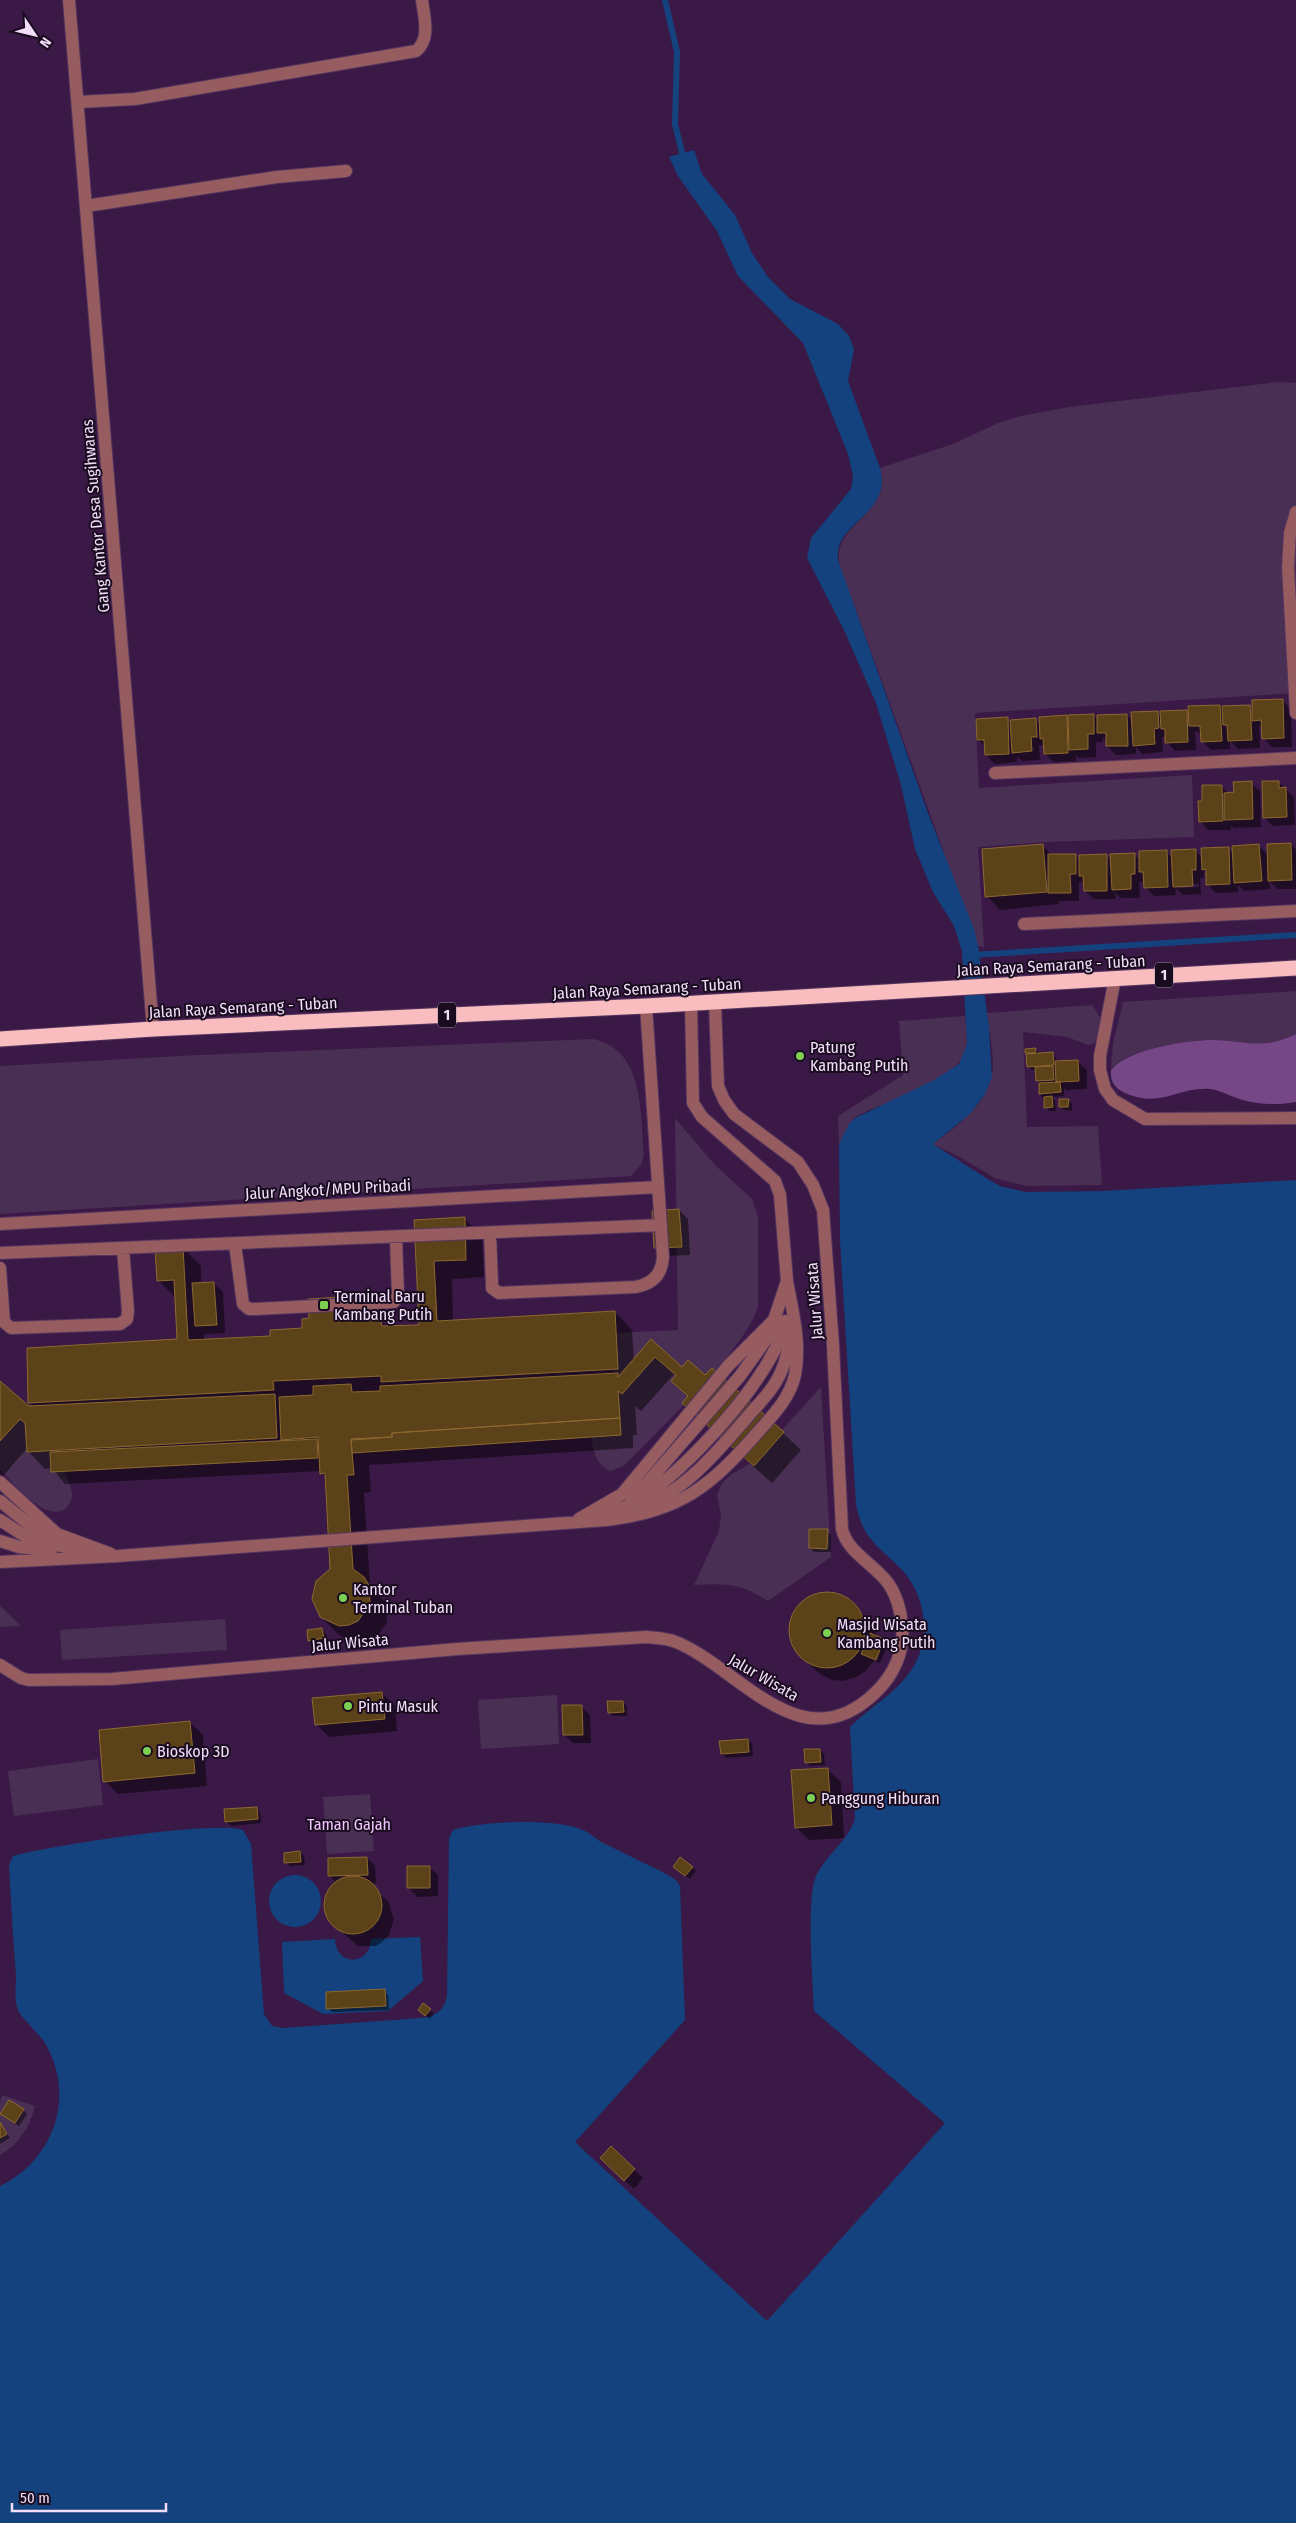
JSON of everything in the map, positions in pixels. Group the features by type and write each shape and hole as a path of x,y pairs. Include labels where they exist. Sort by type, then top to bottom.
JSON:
{"highway":[{"name":"Jalan Raya Semarang - Tuban","path":"0,1039 153,1029 646,1006 1296,968"}],"street":[{"name":"Gang Kantor Desa Sugihwaras","path":"69,0 153,1029"},
{"path":"78,102 135,99 416,51 423,43 425,36 422,0"},
{"path":"86,206 277,177 346,170"},
{"path":"1296,512 1288,548 1294,636 1296,713"},
{"path":"995,773 1296,758"},
{"path":"1024,924 1296,911"},
{"path":"1115,978 1100,1056 1100,1070 1105,1089 1113,1100 1145,1119 1296,1118"},
{"name":"Jalur Wisata","path":"0,1665 21,1678 29,1680 112,1679 456,1649 646,1636 663,1639 686,1648 764,1699 798,1715 817,1718 843,1713 870,1698 886,1681 896,1664 903,1642 902,1624 896,1599 888,1583 848,1544 842,1529 833,1345 823,1210 813,1185 798,1162 734,1114 720,1094 718,1086 715,1002"},
{"path":"572,1522 624,1513 650,1504 681,1486 719,1449 773,1386 783,1367 790,1332 780,1195 776,1181 702,1118 694,1103 691,1003"},
{"path":"490,1233 492,1288 503,1293 635,1287 653,1280 661,1270 663,1256 646,1006"},
{"name":"Jalur Angkot/MPU Pribadi","path":"0,1224 658,1187"},
{"path":"0,1253 396,1238 661,1225"},
{"path":"235,1244 243,1304 249,1309 255,1310 394,1302 398,1295 396,1238"},
{"path":"0,1268 4,1322 11,1328 120,1324 127,1317 124,1249"},
{"path":"572,1522 622,1494 728,1366 774,1320 787,1281"},
{"path":"572,1522 622,1502 648,1482 762,1347 779,1320 787,1281"},
{"path":"0,1562 118,1556 622,1518 677,1503 704,1486 733,1461 786,1398 794,1378 798,1340 787,1281"},
{"path":"0,1482 57,1534 118,1556"},
{"path":"0,1501 31,1526 50,1537 72,1546 118,1556"},
{"path":"0,1520 28,1538 70,1549 118,1556"},
{"path":"0,1541 28,1548 118,1556"},
{"path":"0,1556 118,1556"}],"green space":[{"path":"1278,382 1296,383 1296,693 975,713 979,788 1192,775 1194,837 1045,842 978,847 984,947 978,946 840,566 839,551 844,539 871,509 878,498 882,484 880,468 953,444 998,423 1021,416 1069,407"},
{"path":"1296,991 1296,1034 1267,1043 1213,1040 1158,1047 1130,1056 1111,1069 1113,1043 1123,1002"},
{"path":"1092,1005 1101,1019 1098,1038 1093,1044 1088,1045 1067,1037 1023,1032 1027,1127 1098,1126 1102,1185 1027,1186 1010,1182 995,1178 960,1157 933,1144 968,1116 982,1099 987,1089 991,1079 993,1064 987,1013"},
{"path":"965,1016 966,1046 964,1055 957,1064 932,1082 855,1117 849,1124 839,1144 838,1116 903,1075 899,1021"},
{"path":"593,1039 610,1045 622,1056 631,1069 636,1085 640,1103 644,1155 641,1165 631,1176 0,1214 0,1066 199,1055"},
{"path":"675,1118 714,1164 752,1199 758,1217 758,1306 739,1342 722,1363 631,1459 622,1467 610,1471 601,1464 593,1450 591,1433 618,1431 613,1333 678,1330"},
{"path":"821,1387 831,1557 768,1601 750,1591 724,1584 694,1585 719,1531 721,1514 717,1495 722,1483 732,1474 753,1462"},
{"path":"0,1400 32,1429 60,1463 72,1491 71,1501 67,1507 59,1511 50,1511 41,1507 22,1492 0,1470"},
{"path":"0,1606 21,1626 0,1627"},
{"path":"225,1619 227,1650 62,1660 60,1630"},
{"path":"557,1695 559,1744 481,1749 478,1700"},
{"path":"98,1759 103,1805 14,1816 8,1771"},
{"name":"Taman Gajah","path":"370,1794 374,1851 327,1854 323,1797"},
{"path":"2,2095 35,2106 23,2134 13,2146 0,2155 0,2103"}],"shaded area":[{"path":"1296,1034 1296,1102 1256,1103 1211,1089 1199,1089 1150,1099 1125,1093 1118,1089 1111,1078 1111,1070 1119,1063 1130,1056 1158,1047 1213,1040 1267,1043"}],"water":[{"path":"694,150 702,174 735,215 752,253 768,277 790,299 838,324 849,336 854,349 848,381 880,468 882,484 878,497 871,508 844,536 839,547 838,560 928,813 974,929 989,1027 992,1077 985,1094 970,1114 933,1144 1000,1186 1025,1192 1103,1191 1296,1180 1296,2523 0,2523 0,2186 18,2175 34,2160 46,2144 54,2126 59,2106 59,2086 55,2065 46,2045 20,2013 17,2006 9,1865 13,1856 60,1846 167,1831 200,1828 243,1830 251,1844 264,2014 272,2026 283,2028 421,2018 440,2011 445,2003 447,1993 449,1838 453,1830 518,1822 571,1826 586,1831 603,1843 675,1879 680,1886 685,2020 575,2142 767,2321 945,2123 814,2011 811,1903 813,1887 820,1868 847,1835 855,1819 850,1727 894,1690 907,1676 921,1650 924,1636 924,1621 917,1592 900,1568 866,1533 856,1504 840,1241 839,1144 849,1124 855,1118 934,1080 959,1064 967,1044 962,951 954,926 933,892 915,849 901,785 876,703 843,628 807,558 811,538 851,489 853,476 848,454 803,343 738,276 717,231 678,176 669,157"},
{"path":"290,1875 300,1875 309,1879 317,1887 321,1901 317,1915 309,1923 300,1927 290,1927 281,1923 273,1915 269,1906 269,1896 273,1887 281,1879"},
{"path":"420,1937 423,1981 388,2011 323,2014 284,1993 282,1942 335,1939 340,1954 353,1960 365,1955 371,1939"}],"building":[{"path":"1283,699 1284,738 1262,739 1261,720 1252,721 1252,700"},
{"path":"1220,705 1222,741 1201,742 1200,726 1189,726 1188,706"},
{"path":"1250,705 1252,740 1228,741 1227,725 1223,725 1222,706"},
{"path":"1187,710 1188,742 1165,743 1165,729 1161,729 1160,711"},
{"path":"1158,711 1159,728 1154,729 1155,744 1133,746 1131,712"},
{"path":"1094,714 1094,734 1088,734 1088,749 1069,750 1068,715"},
{"path":"1127,714 1128,746 1106,746 1106,733 1097,733 1097,715"},
{"path":"1067,715 1068,753 1044,754 1043,738 1040,739 1039,717"},
{"path":"1008,717 1009,754 985,755 984,740 977,740 976,719"},
{"path":"1036,718 1037,737 1031,737 1032,751 1012,753 1010,720"},
{"path":"1252,781 1253,819 1224,820 1224,793 1234,792 1233,782"},
{"path":"1262,781 1279,781 1279,788 1286,787 1287,817 1263,818"},
{"path":"1202,785 1222,785 1223,821 1199,822 1198,801 1202,801"},
{"path":"1291,843 1292,880 1268,881 1267,844"},
{"path":"1043,844 1047,892 985,897 982,849"},
{"path":"1259,844 1262,881 1234,883 1232,846"},
{"path":"1229,847 1230,884 1206,885 1206,869 1202,870 1201,848"},
{"path":"1196,849 1196,870 1192,870 1193,886 1173,887 1171,850"},
{"path":"1167,850 1168,887 1144,888 1143,872 1139,872 1139,851"},
{"path":"1135,853 1135,874 1131,874 1131,889 1112,890 1110,854"},
{"path":"1048,854 1076,854 1076,874 1070,874 1071,893 1048,893"},
{"path":"1107,854 1107,891 1084,891 1083,876 1079,876 1079,855"},
{"path":"1036,1048 1035,1053 1025,1053 1025,1049"},
{"path":"1053,1052 1054,1065 1027,1067 1026,1054"},
{"path":"1078,1060 1079,1081 1056,1082 1055,1061"},
{"path":"1053,1066 1054,1080 1036,1081 1035,1067"},
{"path":"1060,1082 1061,1092 1039,1094 1039,1083"},
{"path":"1052,1096 1053,1107 1044,1108 1044,1097"},
{"path":"1059,1099 1069,1099 1068,1107 1059,1107"},
{"path":"679,1209 682,1247 654,1248 652,1211"},
{"name":"Terminal Baru Kambang Putih","path":"465,1217 466,1260 434,1261 437,1321 615,1311 618,1369 381,1382 381,1376 273,1381 274,1390 28,1403 27,1348 177,1339 174,1280 157,1281 155,1249 183,1247 188,1340 270,1336 270,1330 302,1328 302,1319 309,1318 308,1299 340,1297 341,1313 350,1312 350,1322 381,1320 382,1326 419,1325 414,1220"},
{"path":"214,1282 217,1325 195,1326 192,1283"},
{"path":"651,1339 682,1367 688,1360 705,1375 712,1368 784,1432 754,1466 682,1403 688,1396 671,1381 676,1375 655,1357 622,1394 618,1391 620,1418 392,1433 392,1437 351,1440 354,1475 347,1475 353,1569 364,1577 369,1585 370,1604 358,1621 349,1625 339,1626 320,1617 312,1599 316,1581 330,1569 325,1473 320,1474 318,1437 281,1440 279,1397 313,1395 313,1386 351,1384 352,1392 380,1391 380,1386 618,1373 618,1377"},
{"path":"0,1381 29,1406 275,1394 277,1438 27,1452 25,1423 20,1419 0,1441"},
{"path":"620,1418 621,1435 352,1453 351,1439 392,1437 392,1433"},
{"path":"317,1439 318,1458 51,1472 50,1452"},
{"path":"809,1529 828,1529 827,1549 809,1548"},
{"name":"Masjid Wisata Kambang Putih","path":"827,1592 842,1595 854,1603 862,1615 865,1630 862,1645 854,1657 842,1665 827,1668 812,1665 800,1657 792,1645 789,1630 792,1615 800,1603 812,1595"},
{"path":"322,1628 324,1638 308,1641 307,1630"},
{"path":"870,1633 884,1639 876,1660 861,1654"},
{"name":"Pintu Masuk","path":"382,1692 385,1719 315,1725 312,1698"},
{"path":"607,1701 623,1701 624,1712 608,1713"},
{"path":"562,1705 582,1705 583,1735 563,1735"},
{"name":"Bioskop 3D","path":"190,1721 195,1773 103,1782 99,1730"},
{"path":"748,1739 749,1752 721,1754 719,1741"},
{"path":"804,1749 820,1749 821,1762 805,1763"},
{"name":"Panggung Hiburan","path":"828,1768 832,1825 795,1828 791,1770"},
{"path":"257,1807 258,1819 225,1822 224,1809"},
{"path":"300,1851 301,1862 284,1863 284,1853"},
{"path":"367,1857 368,1875 328,1876 328,1858"},
{"path":"680,1857 693,1867 685,1876 673,1867"},
{"path":"407,1866 430,1866 430,1888 407,1888"},
{"path":"353,1876 369,1881 377,1889 382,1905 377,1921 369,1929 353,1934 337,1929 329,1921 324,1905 329,1889 337,1881"},
{"path":"385,1989 386,2006 326,2009 326,1992"},
{"path":"423,2003 431,2009 425,2016 418,2010"},
{"path":"9,2100 24,2109 15,2123 0,2114"},
{"path":"0,2122 7,2134 0,2138"},
{"path":"611,2146 635,2169 624,2181 600,2158"}],"waterway":[{"path":"665,0 677,52 675,124 684,161"},
{"path":"972,955 1296,935"}],"place":[{"name":"Patung Kambang Putih","path":"800,1056"},
{"name":"Terminal Baru Kambang Putih","path":"324,1305"},
{"name":"Kantor Terminal Tuban","path":"343,1598"},
{"name":"Masjid Wisata Kambang Putih","path":"827,1633"},
{"name":"Pintu Masuk","path":"348,1706"},
{"name":"Bioskop 3D","path":"147,1751"},
{"name":"Panggung Hiburan","path":"811,1798"}]}
